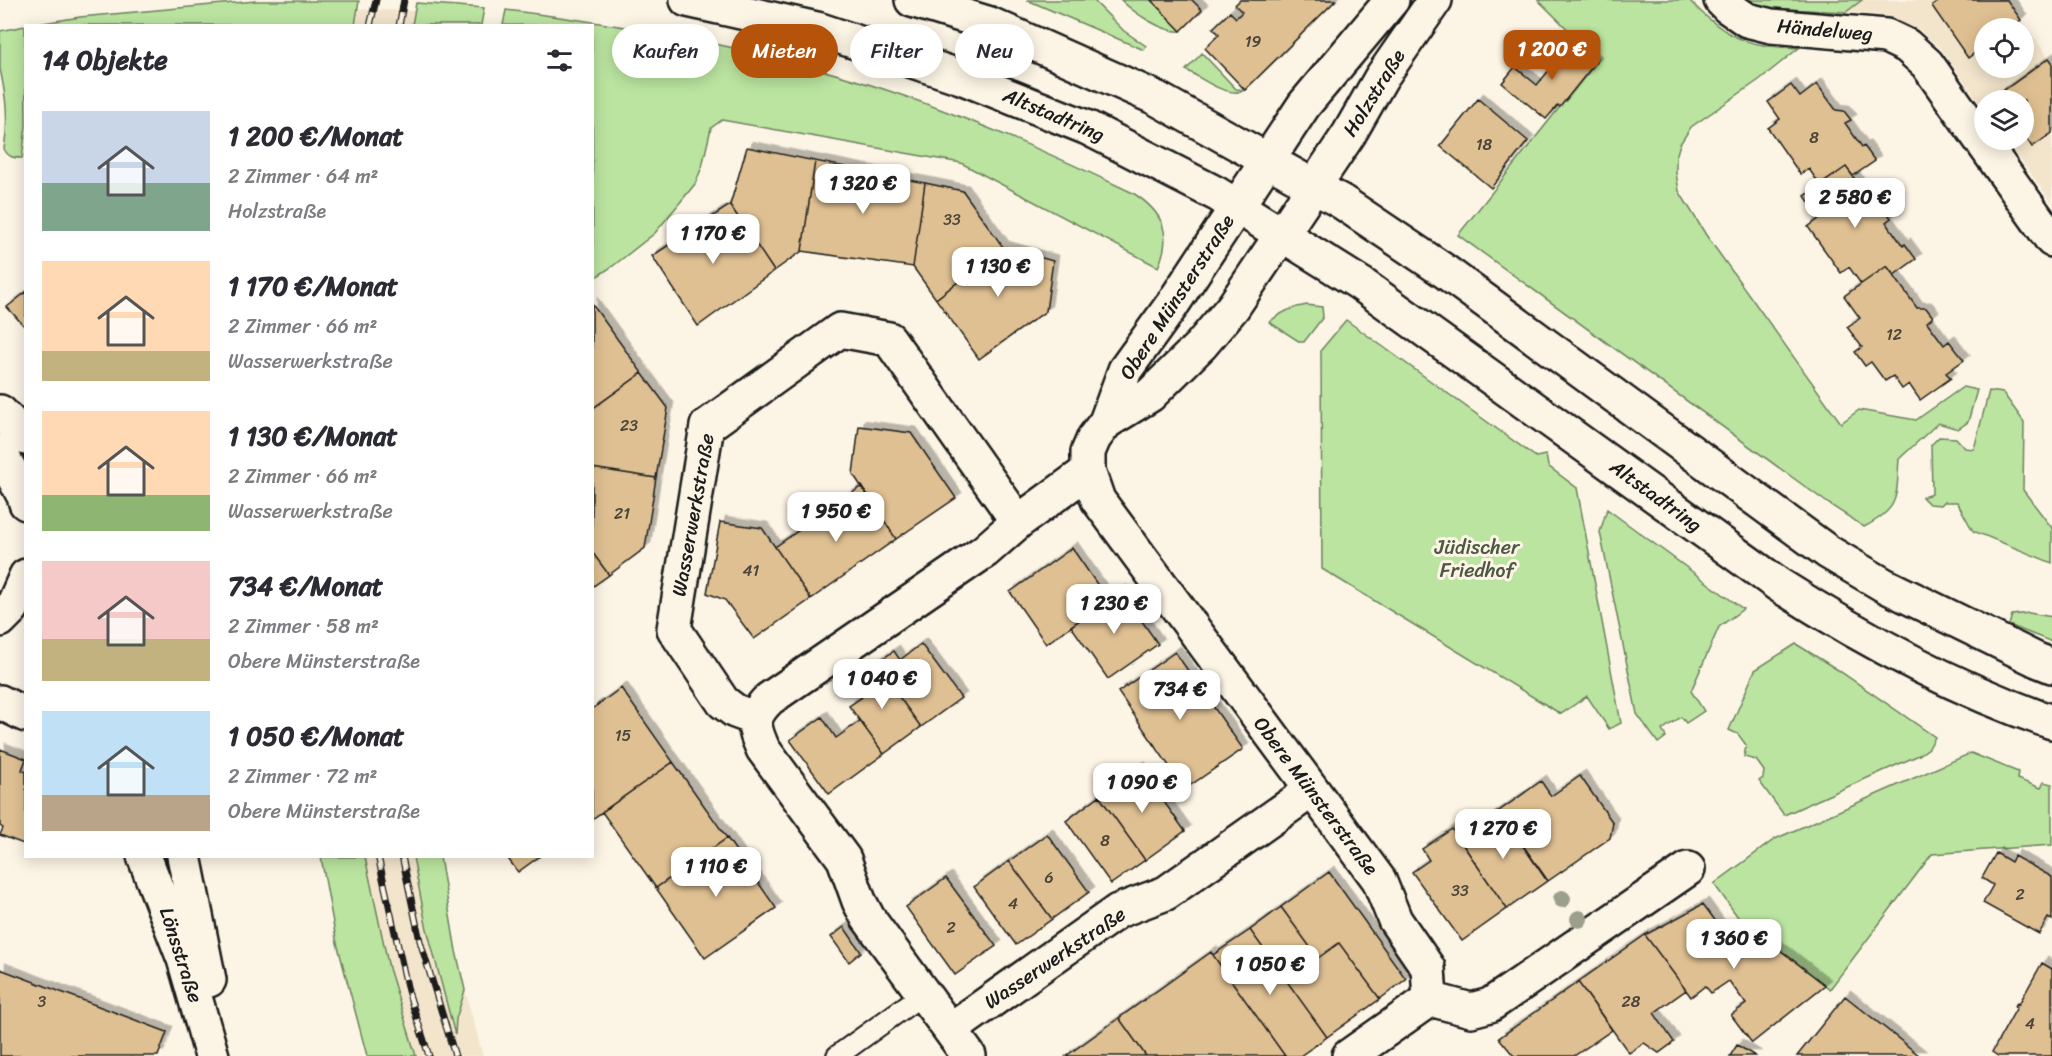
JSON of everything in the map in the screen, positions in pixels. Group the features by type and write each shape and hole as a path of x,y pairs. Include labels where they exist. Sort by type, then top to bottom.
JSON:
{"street":[{"name":"Altstadtring","path":"687,0 817,29 961,77 1088,128 1217,194 1360,284 1779,585 1833,619 1916,665 2017,710 2052,722"},
{"path":"912,0 990,24 1156,98 1266,162 1314,186 1443,270 1828,552 1884,585 2052,666"},
{"name":"Holzstraße","path":"1266,162 1304,105 1392,0"},
{"name":"Holzstraße","path":"1314,186 1349,134 1381,78 1435,0"},
{"name":"Händelweg","path":"1721,0 1747,20 1771,26 1886,36 1907,46 1927,64 2052,240"},
{"path":"1237,207 1266,162"},
{"path":"1281,235 1314,186"},
{"name":"Obere Münsterstraße","path":"1237,207 1172,305 1125,370 1106,422 1088,452 1088,471 1098,500 1379,880 1395,920 1428,968 1430,999"},
{"name":"Obere Münsterstraße","path":"1106,422 1150,395 1201,345 1233,307 1281,235"},
{"name":"Wasserwerkstraße","path":"1018,522 889,339 840,330 707,426 674,629 723,702 735,711 754,718 755,731 763,749 844,859 859,901 868,918 959,1043 1118,911 1166,893 1312,790"},
{"path":"0,412 24,436"},
{"path":"0,452 24,496"},
{"path":"754,718 769,699 985,551 1018,522 1088,471"},
{"path":"0,620 12,608 24,581"},
{"path":"0,702 24,714"},
{"name":"Lönsstraße","path":"145,858 184,959 212,1056"},
{"path":"184,858 214,1004 218,1056"},
{"path":"1349,1056 1430,999 1471,1010 1490,1005 1688,869"}],"lane":[{"path":"837,1056 923,994"}],"shaded area":[{"path":"1862,0 2007,0 2020,18 1974,18 1974,78 2034,78 2034,37 2052,62 2052,203 2013,150 2034,150 2034,90 1974,90 1974,95 1941,49 1918,29 1887,16 1846,12"},
{"path":"358,9 416,11 412,24 355,24"},
{"path":"365,858 413,858 426,925 454,1032 465,990 483,1056 416,1056 389,968"}],"green space":[{"path":"1027,0 1093,0 1124,31 1146,46 1144,50"},
{"path":"1121,0 1151,0 1181,31 1157,25"},
{"path":"1538,0 1689,0 1715,24 1738,38 1764,45 1799,48 1759,80 1691,127 1680,144 1676,157 1676,173 1679,191 1706,235 1841,423 1859,410 1916,420 1963,387 1977,390 1968,422 1958,429 1938,423 1899,459 1894,500 1885,514 1876,520 1864,527 1829,504 1458,235 1598,59"},
{"path":"1746,0 1862,0 1846,12 1768,8"},
{"path":"256,1 359,1 355,24 37,24 80,17"},
{"path":"416,3 484,8 481,24 412,24"},
{"path":"506,10 612,25 612,78 719,78 719,45 731,48 731,78 838,78 838,75 967,119 1067,162 1143,200 1158,216 1165,234 1165,244 1158,267 961,163 722,120 711,128 702,167 695,184 655,233 594,278 594,24 503,24"},
{"path":"24,26 22,158 9,155 4,149 7,119 0,69 0,31"},
{"path":"1202,53 1236,89 1245,90 1231,92 1223,90 1186,70"},
{"path":"1307,305 1322,307 1323,317 1304,342 1300,342 1269,322 1287,310"},
{"name":"Jüdischer Friedhof","path":"1346,320 1536,457 1546,455 1548,466 1577,488 1621,723 1609,729 1587,696 1561,714 1322,569 1321,350"},
{"path":"1989,391 2003,393 2024,422 2023,490 2052,528 2052,563 1973,531 1957,502 1944,502 1941,505 1929,504 1922,497 1932,494 1931,445 1939,437 1956,438 1965,448 1974,449"},
{"path":"1607,509 1743,609 1719,627 1691,691 1704,711 1686,723 1681,717 1662,730 1666,737 1658,743 1637,714 1600,532"},
{"path":"2029,613 2052,617 2052,642 2009,625 2012,615"},
{"path":"1796,644 1935,737 1929,748 1919,755 1784,815 1759,781 1763,778 1764,771 1756,760 1744,757 1746,745 1738,734 1729,730 1755,670"},
{"path":"1971,753 2018,772 2017,779 2041,788 2044,782 2052,784 2052,845 1932,854 1830,989 1740,920 1714,884 1775,839"},
{"path":"321,858 365,858 389,968 416,1056 367,1056 336,939"},
{"path":"413,858 440,858 465,990 456,1019 455,1035 426,925"}],"building":[{"path":"1151,0 1192,0 1202,10 1181,31"},
{"path":"1240,0 1336,0 1245,90 1205,48 1219,34 1213,28 1230,12 1236,18 1242,12 1235,5"},
{"path":"1941,0 2007,0 2020,18 1974,18 1974,54 1968,58 1932,6"},
{"path":"1572,42 1596,62 1560,107 1558,105 1546,119 1502,83 1515,67 1537,85"},
{"path":"2049,58 2052,62 2052,133 2034,146 2034,90 2004,90 2021,78 2034,78 2034,69"},
{"path":"1817,84 1836,110 1844,111 1851,120 1845,123 1875,161 1853,176 1846,167 1820,185 1809,169 1800,174 1768,128 1780,119 1768,102 1791,85 1800,97"},
{"path":"1478,99 1528,141 1491,188 1440,146"},
{"path":"747,147 815,161 802,251 774,271 730,205"},
{"path":"815,161 925,183 913,267 802,251"},
{"path":"1846,167 1877,209 1885,209 1891,218 1886,222 1903,246 1905,244 1916,259 1894,275 1887,266 1861,284 1849,267 1841,273 1808,227 1820,218 1805,196"},
{"path":"925,183 963,191 1003,247 936,299 913,267"},
{"path":"730,205 774,271 698,326 652,256"},
{"path":"1003,247 1053,261 1046,311 979,359 936,299"},
{"path":"1887,266 1917,308 1926,308 1933,317 1927,322 1944,345 1949,341 1964,360 1946,373 1951,378 1920,400 1909,384 1902,389 1893,376 1885,381 1871,362 1865,366 1855,352 1862,347 1847,327 1860,318 1844,296"},
{"path":"24,294 24,326 7,307"},
{"path":"594,307 642,373 594,408"},
{"path":"642,373 668,408 656,478 594,468 594,408"},
{"path":"859,426 911,433 956,498 896,539 853,474"},
{"path":"594,468 656,478 645,548 609,575 594,555"},
{"path":"862,486 896,539 811,599 775,547"},
{"path":"720,522 762,528 811,599 754,639 725,600 707,593"},
{"path":"1072,548 1108,600 1046,644 1010,592"},
{"path":"594,555 609,575 594,586"},
{"path":"1121,591 1158,644 1108,679 1071,626"},
{"path":"921,644 961,698 921,727 875,664 894,651 900,660"},
{"path":"1175,652 1243,749 1185,789 1118,692"},
{"path":"875,664 921,727 884,754 849,706 862,697 851,682"},
{"path":"621,688 673,762 594,818 594,708"},
{"path":"822,717 836,738 860,721 884,754 829,794 790,740"},
{"path":"0,749 24,758 22,770 24,771 24,844 0,835 3,828 0,826"},
{"path":"673,762 727,838 656,888 602,812"},
{"path":"1139,767 1185,831 1145,860 1099,796"},
{"path":"1580,776 1613,823 1610,838 1548,881 1499,811 1541,781 1551,796"},
{"path":"1099,796 1145,860 1111,884 1066,821"},
{"path":"1499,811 1547,881 1507,909 1459,839"},
{"path":"1452,829 1507,909 1462,941 1412,872 1429,860 1422,849"},
{"path":"1047,834 1089,892 1052,919 1009,861"},
{"path":"727,838 776,908 705,958 656,888"},
{"path":"1996,853 2011,862 2014,856 2052,877 2052,920 2048,918 2039,934 1983,903 1993,885 1982,878"},
{"path":"508,858 537,858 518,872"},
{"path":"1009,861 1052,919 1016,945 974,887"},
{"path":"1329,872 1406,979 1380,999 1339,943 1318,958 1281,907"},
{"path":"946,878 996,946 955,975 906,907"},
{"path":"1703,904 1741,952 1762,936 1825,985 1752,1043 1731,1015 1746,1004 1729,981 1711,993 1705,986 1691,997 1645,935"},
{"path":"1281,907 1318,958 1339,943 1380,999 1327,1037 1250,930"},
{"path":"844,927 861,952 849,962 831,937"},
{"path":"1250,930 1327,1037 1300,1056 1285,1056 1213,955"},
{"path":"1645,935 1686,990 1654,1013 1674,1042 1659,1053 1644,1043 1629,1053 1578,982"},
{"path":"1211,952 1285,1056 1146,1056 1119,1018"},
{"path":"2042,963 2052,969 2052,1056 1998,1056 1992,1052 2017,1007 2015,1006 2019,1004"},
{"path":"0,969 167,1032 158,1056 0,1056"},
{"path":"1578,982 1612,1030 1574,1056 1514,1056 1499,1038"},
{"path":"1845,996 1920,1056 1797,1056"},
{"path":"1119,1018 1146,1056 1066,1056"},
{"path":"1737,1045 1755,1056 1730,1056"}],"railway":[{"path":"370,24 376,0"},
{"path":"399,24 404,0"},
{"path":"378,858 408,991 429,1056"},
{"path":"402,858 420,941 455,1056"}]}
